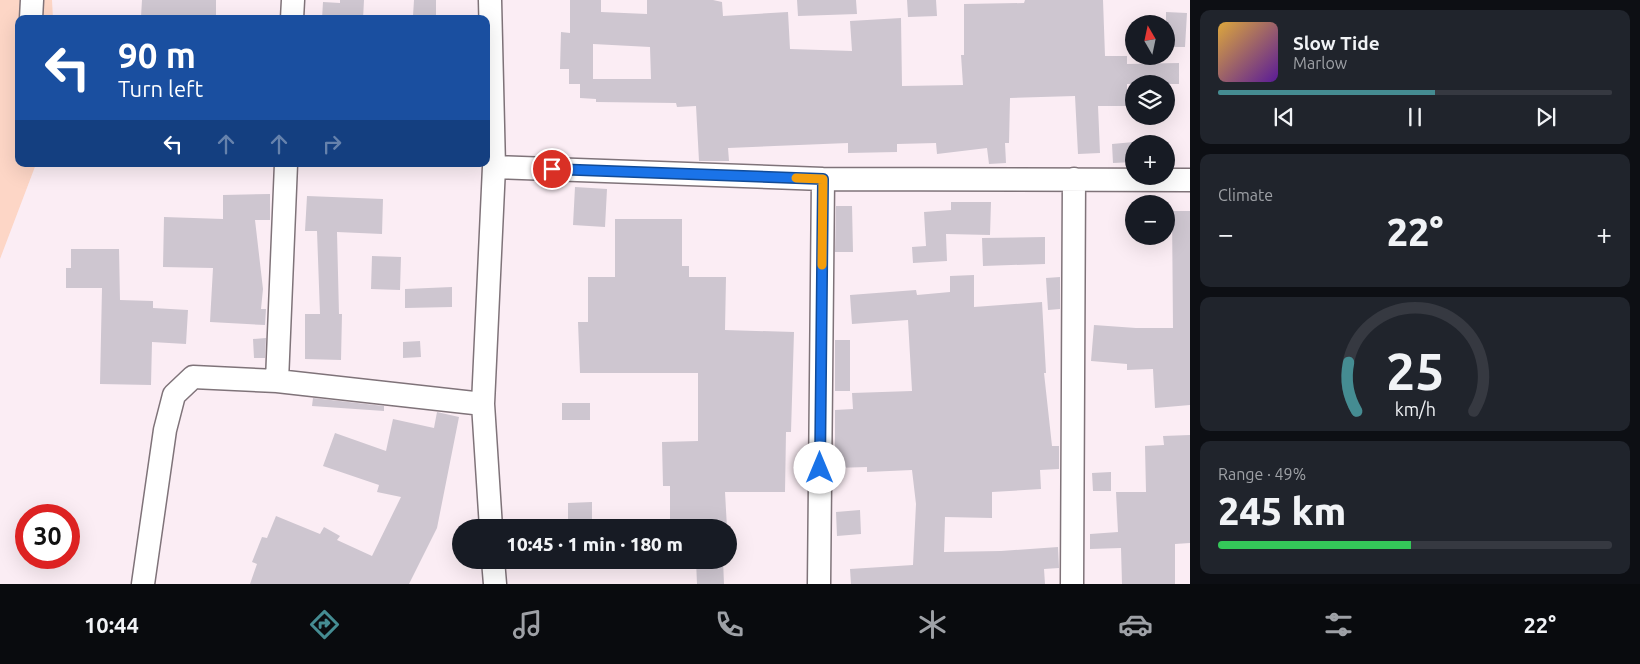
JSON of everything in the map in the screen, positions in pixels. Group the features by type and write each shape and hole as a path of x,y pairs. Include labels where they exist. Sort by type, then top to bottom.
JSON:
{"street":[{"path":"31,15 32,0"},
{"path":"292,0 292,15"},
{"path":"490,0 494,167 483,404 490,519"},
{"path":"277,381 286,167"},
{"path":"494,167 823,179 1190,180"},
{"path":"819,584 823,179"},
{"path":"1072,584 1074,179"},
{"path":"143,584 165,430 174,395 192,377 277,381 483,404"},
{"path":"494,569 495,584"}],"shaded area":[{"path":"0,0 52,0 53,15 15,15 15,167 35,167 0,259"}],"building":[{"path":"142,0 216,0 216,15 141,15"},
{"path":"340,0 364,0 363,15 322,15 323,2 340,3"},
{"path":"414,0 436,0 436,15 413,15"},
{"path":"570,0 601,0 601,12 647,14 647,0 713,0 722,2 723,16 788,12 790,49 852,51 850,21 901,18 902,86 963,85 961,55 964,55 964,4 1024,3 1025,0 1103,0 1105,56 1125,56 1125,65 1175,65 1175,63 1179,63 1179,84 1175,84 1175,75 1125,75 1125,106 1098,106 1100,153 1078,154 1075,96 1010,98 1009,143 1005,143 1006,163 989,164 987,148 937,154 936,143 897,144 897,152 848,153 848,143 728,148 729,161 699,161 696,106 677,107 676,103 596,102 596,99 580,98 580,84 569,84 569,69 560,69 561,32 570,33","holes":["593,44 650,47 651,79 593,79"]},
{"path":"797,0 856,0 857,14 798,16"},
{"path":"907,0 936,0 937,16 908,17"},
{"path":"1166,12 1187,13 1185,47 1175,47 1175,15 1166,15"},
{"path":"1125,143 1125,162 1113,163 1112,144"},
{"path":"575,187 607,189 605,227 573,225"},
{"path":"270,194 270,220 255,220 263,289 261,309 266,309 265,325 210,322 213,268 163,267 164,217 223,219 223,195"},
{"path":"307,196 383,199 382,234 337,232 339,314 342,314 341,360 305,359 305,314 320,314 317,231 305,231"},
{"path":"951,202 991,202 990,235 946,234 947,261 913,263 912,247 926,246 924,212 951,210"},
{"path":"836,206 852,206 853,252 835,252"},
{"path":"1175,211 1190,211 1190,405 1155,408 1153,369 1127,370 1127,364 1091,361 1094,325 1173,328 1172,245 1175,245"},
{"path":"615,219 682,219 682,266 689,266 689,277 726,277 725,330 794,332 791,432 786,432 785,492 725,492 726,519 670,519 670,486 663,486 662,442 698,441 698,373 580,373 578,322 588,322 588,277 615,277"},
{"path":"1045,237 1045,264 983,266 982,238"},
{"path":"71,249 119,249 120,300 153,301 153,308 188,310 186,344 152,342 151,385 100,384 102,288 66,288 66,268 71,268"},
{"path":"372,256 401,257 400,290 371,289"},
{"path":"974,275 974,307 1042,302 1046,373 1044,373 1052,446 1059,446 1059,469 1040,470 1041,489 992,492 992,518 945,517 944,552 1058,547 1059,568 1044,569 1045,584 851,584 850,569 913,565 916,504 912,470 867,472 867,467 835,468 835,410 853,409 852,393 912,391 908,320 852,324 850,295 916,290 917,295 950,292 950,276"},
{"path":"1060,277 1060,309 1048,310 1046,278"},
{"path":"452,287 452,307 405,308 405,289"},
{"path":"266,338 265,358 254,358 253,339"},
{"path":"835,340 850,340 850,391 835,391"},
{"path":"420,341 421,357 403,358 403,342"},
{"path":"313,398 384,406 384,411 312,406"},
{"path":"562,403 590,403 590,420 562,420"},
{"path":"437,412 459,417 437,528 409,584 250,584 257,564 252,562 262,537 267,538 276,516 320,534 324,527 340,536 337,540 372,556 401,497 377,492 379,485 323,466 335,433 386,451 393,419 434,428"},
{"path":"1190,435 1190,543 1175,544 1175,584 1122,584 1121,548 1090,549 1090,534 1118,532 1116,492 1146,492 1145,446 1164,445 1163,436"},
{"path":"1111,472 1111,491 1093,491 1092,473"},
{"path":"592,502 592,519 568,519 568,503"},
{"path":"860,510 861,534 837,536 836,512"},
{"path":"696,569 723,569 724,584 697,584"}],"slow traffic":[{"path":"796,178 823,179 822,265"}],"route":[{"path":"552,169 823,179 820,468"}]}
